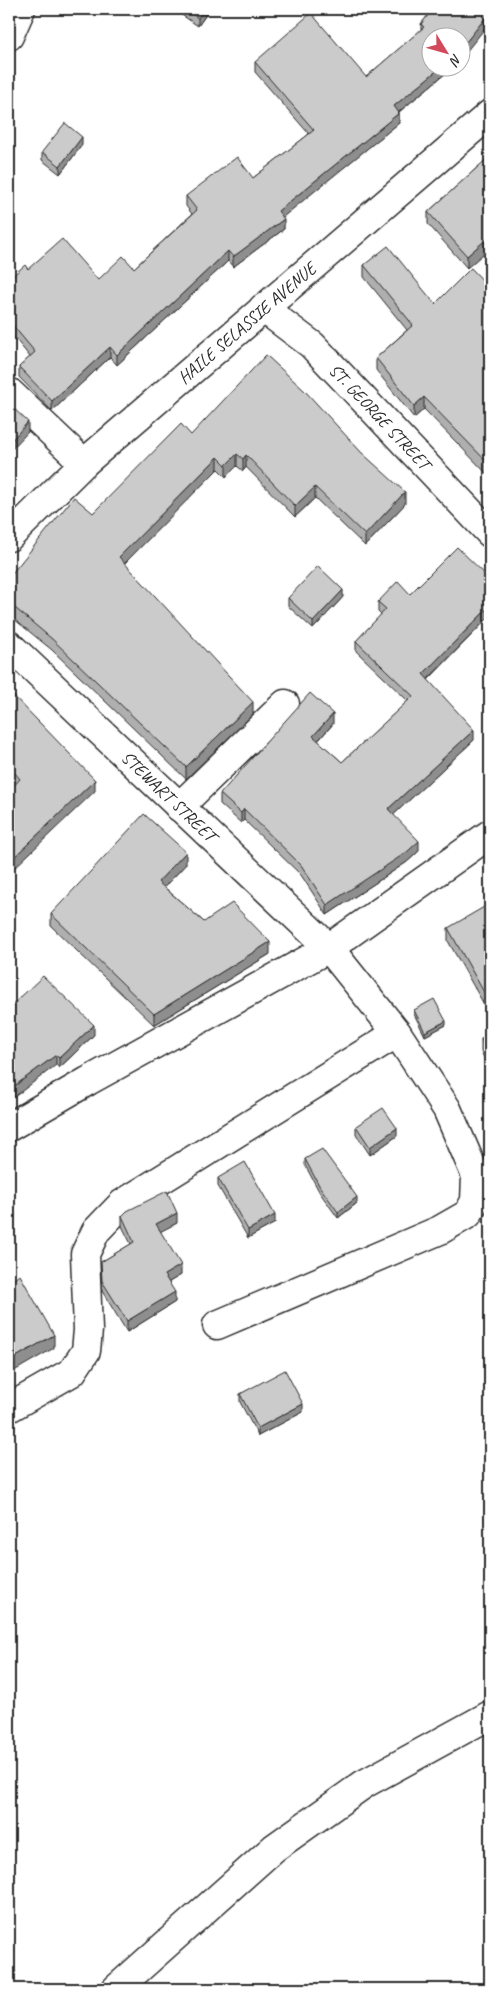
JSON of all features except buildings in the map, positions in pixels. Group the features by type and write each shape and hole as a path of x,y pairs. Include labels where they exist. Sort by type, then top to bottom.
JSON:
{"main road":[{"path":"9,36 21,9"},
{"name":"HAILE SELASSIE AVENUE","path":"9,537 84,463 490,114"},
{"name":"ST. GEORGE STREET","path":"263,308 312,345 490,533"},
{"path":"9,392 84,463"},
{"name":"STEWART STREET","path":"9,645 330,948 397,1033 447,1109 476,1176 476,1201 479,1215"},
{"path":"179,807 285,704"},
{"path":"9,1127 88,1081 330,948 490,834"},
{"path":"9,1408 72,1372 86,1351 88,1330 86,1254 96,1231 122,1204 397,1033"},
{"path":"216,1325 479,1215"},
{"path":"116,1989 274,1848 364,1784 490,1715"}]}
